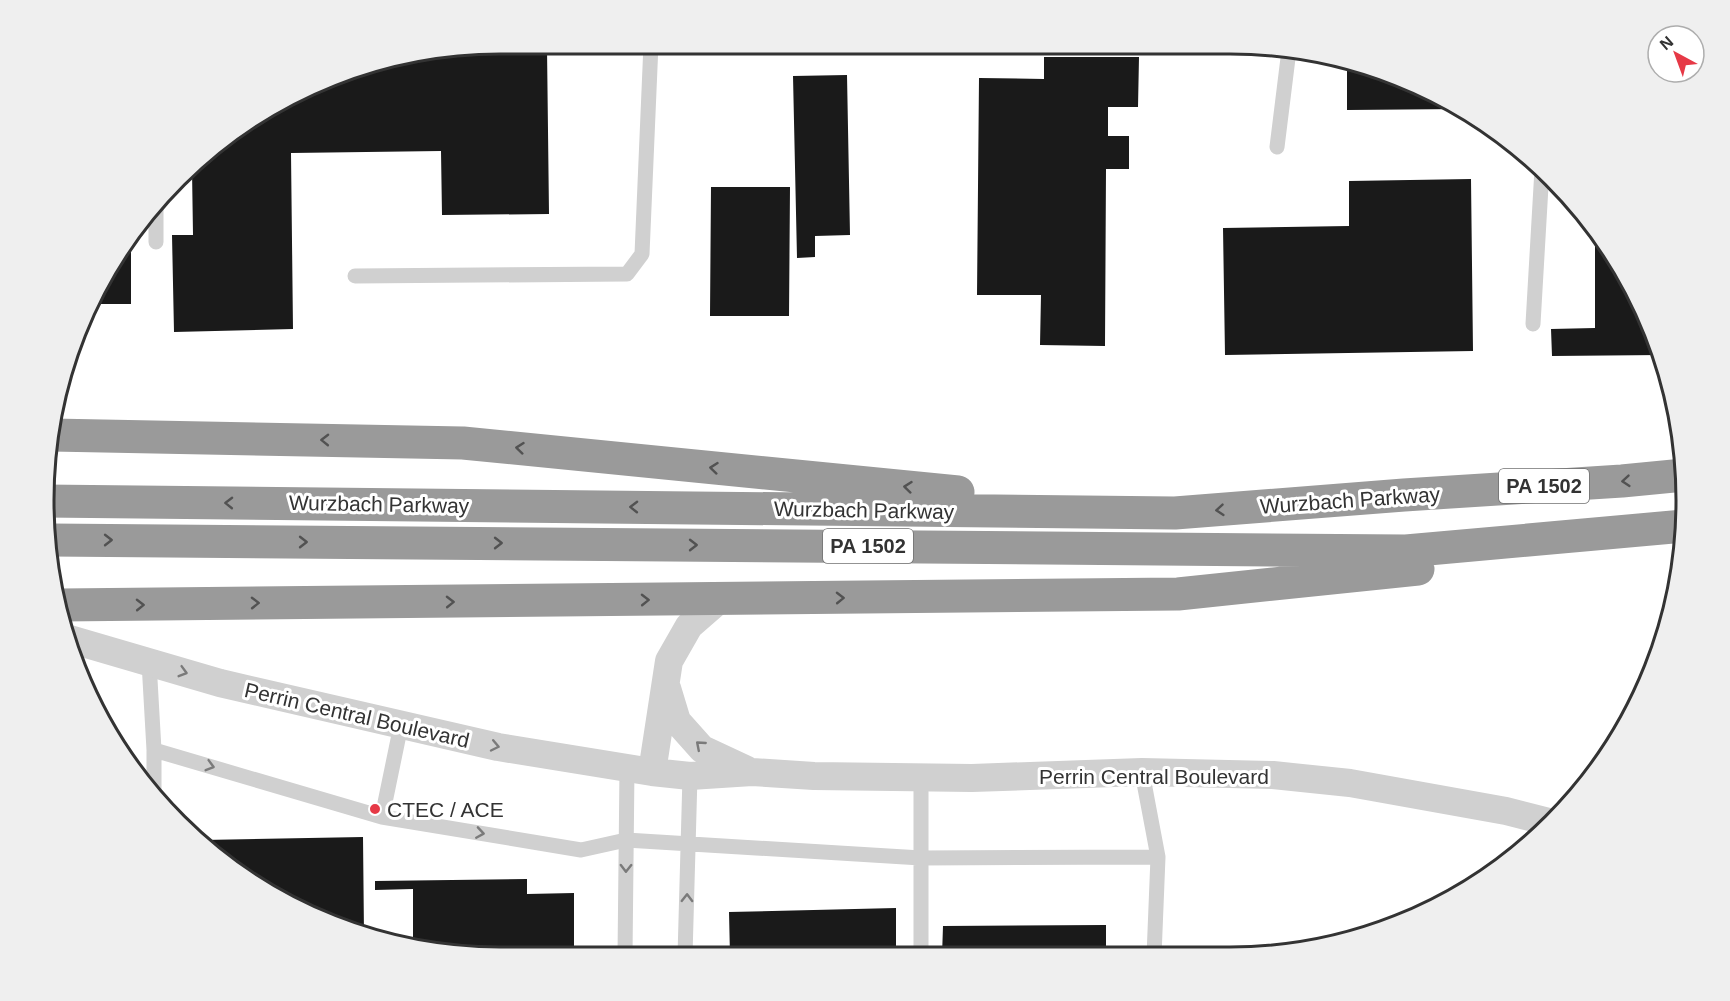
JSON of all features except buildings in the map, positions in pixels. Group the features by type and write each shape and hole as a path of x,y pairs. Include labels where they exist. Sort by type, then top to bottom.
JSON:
{"highway":[{"path":"59,435 463,443 1175,513"},
{"name":"Wurzbach Parkway","path":"54,501 1175,513 1675,476"},
{"path":"67,605 1178,594 1438,567 1675,527"},
{"name":"Wurzbach Parkway","path":"56,540 1406,551 1675,527"}],"street":[{"name":"Perrin Central Boulevard","path":"639,770 666,685 669,661 689,626 720,599"},
{"name":"Perrin Central Boulevard","path":"77,641 220,683 401,725 498,747 639,770 690,776 752,772 814,777 921,778 1142,772 1273,775 1350,783 1506,811 1541,820"},
{"name":"Perrin Central Boulevard","path":"666,685 677,721 702,749 752,772"}],"lane":[{"path":"355,276 627,274 642,254 651,54"},
{"path":"1277,147 1288,58"},
{"path":"1533,324 1541,181"},
{"path":"156,217 156,242"},
{"path":"149,662 154,782"},
{"path":"382,817 401,725"},
{"path":"154,750 382,817 581,850 626,840 921,858 1158,857"},
{"path":"625,947 626,840 639,770"},
{"path":"1142,772 1158,857 1154,947"},
{"path":"685,947 690,776"},
{"path":"921,778 921,947"}],"place":[{"name":"CTEC / ACE","path":"375,809"}]}
